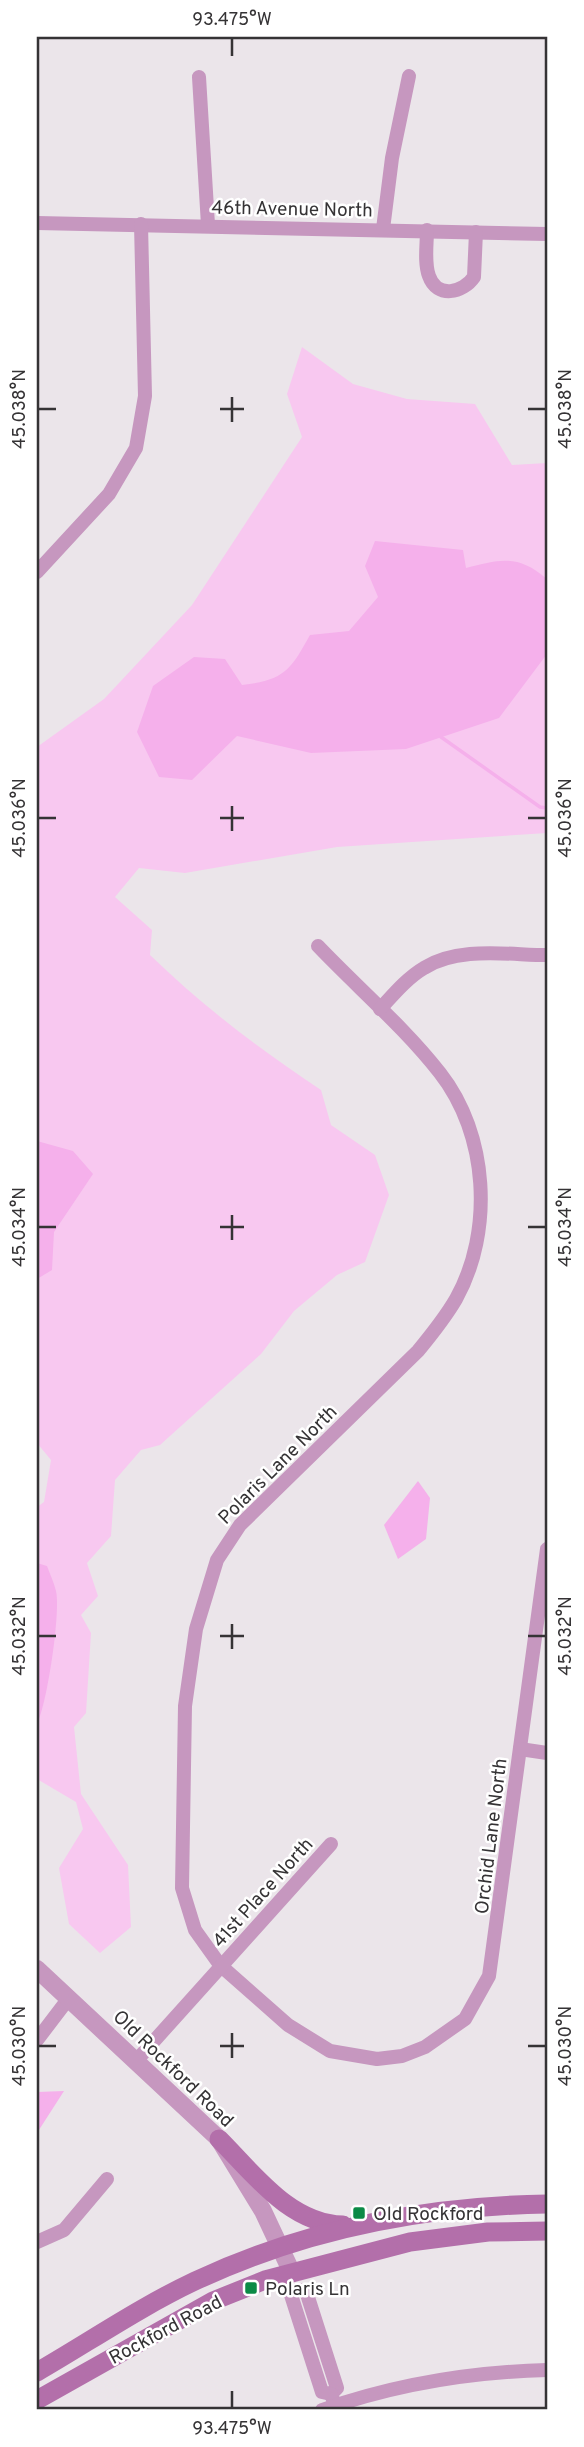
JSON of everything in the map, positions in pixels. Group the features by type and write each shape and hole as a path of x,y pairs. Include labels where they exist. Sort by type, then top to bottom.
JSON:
{"main road":[{"path":"219,2138 271,2191 299,2212 328,2224 362,2223"},
{"name":"Rockford Road","path":"37,2372 194,2281 280,2247 362,2223 474,2207 547,2204"},
{"name":"Rockford Road","path":"37,2400 213,2301 294,2281 410,2242 488,2232 547,2231"}],"street":[{"path":"383,229 392,158 410,76"},
{"path":"199,77 208,225"},
{"name":"46th Avenue North","path":"37,223 547,234"},
{"path":"37,572 108,494 136,448 145,396 141,224"},
{"path":"427,230 428,276 434,284 450,292 460,290 474,277 476,232"},
{"name":"Polaris Lane North","path":"318,946 442,1074 459,1104 471,1135 479,1169 481,1202 478,1234 470,1266 457,1298 439,1326 418,1350 240,1525 227,1542 209,1581 196,1629 185,1706 180,1866 186,1910 206,1949 220,1965 308,2040 330,2051 373,2059"},
{"path":"380,1009 410,979 437,961 469,955 547,955"},
{"name":"Orchid Lane North","path":"373,2059 402,2056 425,2047 465,2018 479,1998 489,1976 495,1952 546,1557"},
{"path":"520,1749 547,1753"},
{"name":"41st Place North","path":"220,1965 331,1844"},
{"path":"136,2061 220,1965"},
{"name":"Old Rockford Road","path":"37,1969 219,2138 244,2175 294,2281 306,2291 337,2388 330,2403"},
{"path":"37,2040 69,1998"},
{"path":"37,2242 64,2230 107,2179"},
{"path":"330,2403 447,2377 547,2370"}],"shaded area":[{"path":"302,347 353,384 407,399 475,404 512,465 547,463 547,833 337,847 185,873 139,868 115,897 152,930 150,955 232,1027 321,1090 331,1125 375,1155 389,1195 365,1262 337,1275 294,1311 261,1354 160,1445 141,1450 115,1480 111,1536 87,1563 98,1596 81,1615 91,1633 86,1713 74,1727 81,1794 128,1865 131,1927 100,1953 69,1924 59,1868 83,1829 76,1802 37,1779 37,1507 44,1502 51,1460 37,1443 37,747 104,699 192,605 302,437 287,394"},
{"path":"375,541 463,550 466,568 489,562 518,562 547,579 547,654 499,718 406,749 311,753 237,736 192,780 159,777 137,732 153,686 194,657 225,659 242,685 268,680 291,665 310,635 349,631 378,597 365,566"},
{"path":"37,1141 73,1151 93,1174 54,1232 52,1270 37,1279"},
{"path":"418,1481 430,1498 426,1539 398,1559 384,1525"},
{"path":"37,1563 47,1566 57,1602 49,1679 37,1724"},
{"path":"64,2091 37,2133 37,2092"}],"waterway":[{"path":"441,737 540,807 547,808"}],"place":[{"name":"Old Rockford","path":"359,2213"},
{"name":"Polaris Ln","path":"251,2288"}]}
